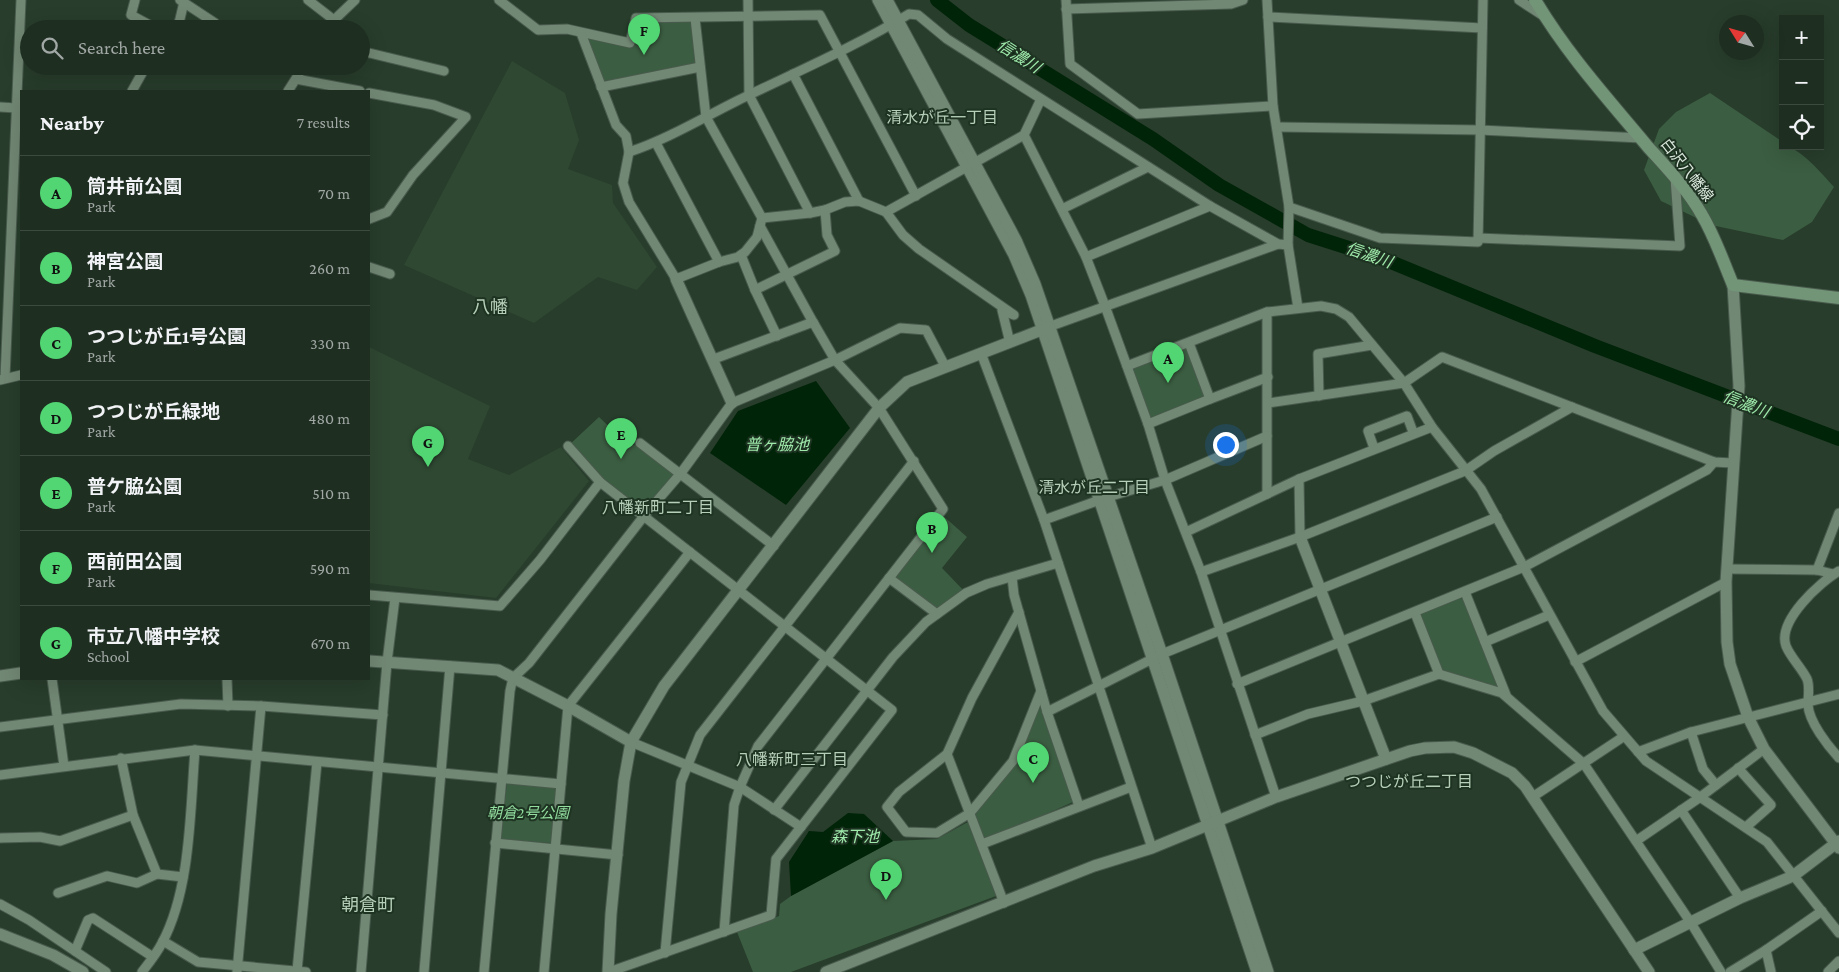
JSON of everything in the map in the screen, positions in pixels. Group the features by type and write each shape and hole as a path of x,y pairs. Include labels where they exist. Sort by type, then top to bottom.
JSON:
{"main road":[{"name":"白沢八幡線","path":"1535,0 1555,34 1575,60 1675,178 1702,214 1718,248 1732,285"},
{"path":"1732,285 1839,298"}],"street":[{"path":"21,0 21,20"},
{"path":"135,0 130,14 141,20"},
{"path":"308,0 334,20 355,0"},
{"path":"499,0 538,30 567,29 630,43 636,18 747,18 820,14 916,196"},
{"path":"748,0 749,95 810,213"},
{"path":"878,0 895,22"},
{"path":"887,0 895,22 971,166 1016,240 1212,823 1257,972"},
{"path":"1243,0 1231,4 1066,5 1070,64 1138,114 1274,106"},
{"path":"1267,0 1274,106 1289,207 1288,242 1298,308"},
{"path":"1289,207 1380,238 1478,242 1483,0"},
{"path":"1519,0 1544,16"},
{"path":"179,20 182,1 210,20"},
{"path":"629,152 656,143 706,116 839,52 909,14 918,15 947,39 1041,99 1210,206 1278,244"},
{"path":"1268,17 1482,28"},
{"path":"695,18 706,116 787,275 835,360 879,408 943,509 758,746 734,805 724,932"},
{"path":"581,33 616,125 626,136 629,152 623,183 627,195 658,252 676,279 714,359 732,403"},
{"path":"370,53 444,71"},
{"path":"20,54 17,188 4,309 2,379 20,375"},
{"path":"602,87 700,67"},
{"path":"793,74 859,201"},
{"path":"133,90 141,75"},
{"path":"289,90 298,75"},
{"path":"296,79 355,90"},
{"path":"370,93 434,105 466,117 413,175 387,212 370,219"},
{"path":"886,212 1024,135 1041,99"},
{"path":"0,107 19,107"},
{"path":"1278,127 1480,130 1641,138"},
{"path":"1024,135 1086,257 1105,306 1148,424 1165,480 1201,572 1219,632 1276,797"},
{"path":"656,143 719,262"},
{"path":"1062,210 1148,167"},
{"path":"1478,238 1680,246 1675,178"},
{"path":"761,222 825,210 846,202 859,201 886,212 918,249 1014,315 1002,310 1010,342"},
{"path":"1086,257 1210,206"},
{"path":"755,290 835,251 827,234 825,210"},
{"path":"676,279 741,255 757,237 761,222"},
{"path":"568,446 600,482 738,590 784,625 826,659 869,690 892,710 776,859 771,914 609,972 611,914 624,781 631,742 664,686 738,590 774,546 879,408 907,382 946,366 1105,306 1288,242"},
{"path":"741,255 777,336"},
{"path":"0,261 10,261"},
{"path":"370,267 390,274"},
{"path":"1634,950 1740,898 1794,876 1838,844 1764,749 1738,693 1727,642 1726,582 1732,463 1739,386 1732,285"},
{"path":"1127,366 1268,312 1321,306 1336,309 1349,317 1404,383 1432,427 1481,489 1602,711 1623,737 1662,772 1767,842 1839,933"},
{"path":"1267,494 1268,312"},
{"path":"714,359 813,322 814,324"},
{"path":"484,972 501,777 513,678 534,656 644,516 682,473 732,403 835,360 900,328 926,330 946,366"},
{"path":"1189,342 1210,399"},
{"path":"1319,396 1318,354 1372,345"},
{"path":"981,353 1044,520 1152,848"},
{"path":"1268,403 1404,383 1442,357 1714,462 1732,463"},
{"path":"1148,424 1268,377"},
{"path":"1201,572 1300,537 1465,471 1494,450 1572,407"},
{"path":"1374,448 1368,432 1407,416 1413,432"},
{"path":"1186,532 1299,479 1413,432 1432,427"},
{"path":"1044,520 1104,498 1165,480 1267,436"},
{"path":"640,443 682,473 774,546"},
{"path":"665,953 681,782 700,735 784,625 914,461"},
{"path":"1237,684 1342,643 1524,567 1708,470 1714,462"},
{"path":"1299,479 1300,537 1386,759"},
{"path":"370,595 500,606 540,560 600,482"},
{"path":"1816,570 1839,513"},
{"path":"1047,712 1157,656 1497,517"},
{"path":"544,972 568,706 690,552"},
{"path":"774,810 893,657 926,622 966,593 1012,576 1058,563"},
{"path":"1727,569 1836,572"},
{"path":"1836,572 1803,602 1788,623 1784,636 1786,646 1808,680 1808,708 1819,732 1839,758"},
{"path":"1012,576 1019,612 1047,712 1079,806"},
{"path":"889,578 937,614"},
{"path":"1575,662 1726,582"},
{"path":"1465,592 1506,695"},
{"path":"361,972 395,598"},
{"path":"1019,612 972,698 947,754 899,792 887,807 906,832 937,833 970,813 1012,761 1041,691"},
{"path":"1415,613 1439,674"},
{"path":"1486,642 1549,615"},
{"path":"370,661 498,670 568,706 631,742 740,787 801,827"},
{"path":"424,972 450,666"},
{"path":"0,676 20,673"},
{"path":"1255,735 1308,714 1363,701 1439,674 1506,695 1584,764 1691,923 1720,972"},
{"path":"52,680 64,766"},
{"path":"227,680 228,706"},
{"path":"1638,752 1691,732 1839,694"},
{"path":"0,727 58,718 181,704 261,706 383,715"},
{"path":"237,969 261,706"},
{"path":"1691,732 1702,769 1716,786"},
{"path":"1534,796 1623,737"},
{"path":"826,972 1094,866 1152,848 1276,797 1386,759 1424,748 1454,747 1497,763 1512,773 1534,796 1649,972"},
{"path":"1636,841 1716,786 1764,749"},
{"path":"0,775 195,750 561,784"},
{"path":"142,972 163,941 180,895 195,750"},
{"path":"947,754 1004,903"},
{"path":"121,758 133,815 157,874"},
{"path":"163,941 198,962 237,969 301,972 317,762"},
{"path":"1738,768 1771,805 1746,827"},
{"path":"982,844 1131,787"},
{"path":"1680,810 1740,898"},
{"path":"0,838 40,837 60,841 133,815"},
{"path":"1212,823 1268,972"},
{"path":"495,843 618,855"},
{"path":"58,893 107,876 137,883 157,874 183,876"},
{"path":"0,904 29,920 106,972"},
{"path":"1730,972 1766,950 1822,911"},
{"path":"75,950 88,920 93,918 153,957"},
{"path":"0,934 53,954 83,972"},
{"path":"1766,950 1770,972"},
{"path":"1828,972 1839,961"},
{"path":"195,972 198,962"}],"shaded area":[{"path":"512,61 565,93 579,140 568,169 612,185 613,203 657,267 637,290 598,277 534,323 404,265"},
{"path":"370,347 490,406 468,459 509,475 561,447 589,481 496,598 370,583"}],"green space":[{"path":"636,18 695,18 700,67 601,87 581,33 630,43"},
{"path":"1710,93 1779,139 1779,150 1794,150 1803,156 1834,187 1812,222 1783,240 1711,225 1661,201 1644,170 1659,129 1676,112"},
{"path":"1189,343 1210,399 1148,424 1127,366"},
{"path":"599,417 629,446 640,443 681,473 644,516 600,482 568,446"},
{"path":"940,513 967,537 942,568 966,593 937,614 889,578"},
{"path":"1460,598 1463,599 1499,685 1497,687 1445,672 1440,667 1420,614"},
{"path":"1040,706 1073,802 1033,820 983,838 974,816 1016,764"},
{"name":"朝倉2号公園","path":"507,784 554,787 556,789 551,843 499,839"},
{"path":"968,823 996,896 791,972 753,972 737,932 779,916 780,904 791,896 893,841 937,839"}],"water":[{"name":"普ヶ脇池","path":"816,381 850,428 786,505 710,453 738,411"},
{"name":"森下池","path":"848,813 864,814 893,841 791,896 789,862 809,831 823,832"}],"waterway":[{"name":"信濃川","path":"937,0 969,25 1153,139 1219,185 1308,235 1386,260 1595,346 1839,439"}],"place":[{"name":"西前田公園","path":"644,55"},
{"name":"筒井前公園","path":"1168,383"},
{"name":"普ケ脇公園","path":"621,459"},
{"name":"市立八幡中学校","path":"428,467"},
{"name":"神宮公園","path":"932,553"},
{"name":"つつじが丘1号公園","path":"1033,783"},
{"name":"つつじが丘緑地","path":"886,900"}],"district":[{"name":"清水が丘一丁目","path":"942,117"},
{"name":"八幡","path":"490,307"},
{"name":"清水が丘二丁目","path":"1094,487"},
{"name":"八幡新町二丁目","path":"658,507"},
{"name":"八幡新町三丁目","path":"792,759"},
{"name":"つつじが丘二丁目","path":"1409,781"},
{"name":"朝倉町","path":"368,905"}]}
